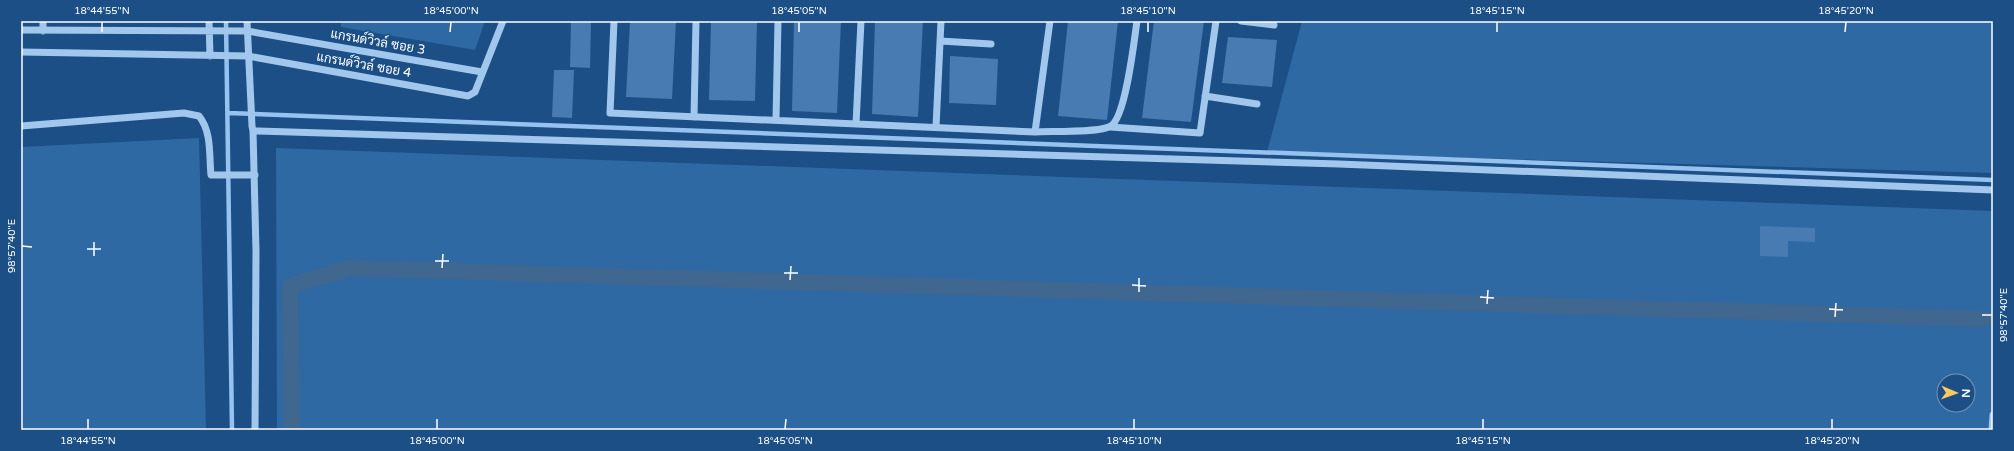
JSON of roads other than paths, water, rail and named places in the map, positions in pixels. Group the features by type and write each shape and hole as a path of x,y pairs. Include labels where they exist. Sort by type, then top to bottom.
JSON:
{"street":[{"path":"43,21 43,31"},
{"path":"209,21 213,32 213,56"},
{"path":"247,21 244,32 244,56 251,107 255,175 255,430"},
{"path":"482,72 503,21"},
{"path":"614,21 610,113 1035,132 1110,127 1200,133 1216,21"},
{"path":"694,117 696,21"},
{"path":"776,120 778,21"},
{"path":"856,124 861,21"},
{"path":"936,127 941,21"},
{"path":"1035,132 1050,21"},
{"path":"1110,127 1116,121 1121,112 1137,21"},
{"path":"1241,21 1274,25"},
{"name":"แกรนด์วิวล์ ซอย 3","path":"21,30 244,32 482,72"},
{"path":"940,41 991,44"},
{"name":"แกรนด์วิวล์ ซอย 4","path":"21,52 244,56 468,96 475,92 482,72"},
{"path":"1206,96 1257,104"},
{"path":"21,126 184,113 199,116 205,122 208,136 211,175 255,175"},
{"path":"252,129 1331,163 1993,190"},
{"path":"1992,430 1993,415"}],"waterway":[{"path":"226,21 232,430"},
{"path":"228,113 1993,180"},
{"path":"292,430 290,286 349,268 1985,319"}]}
